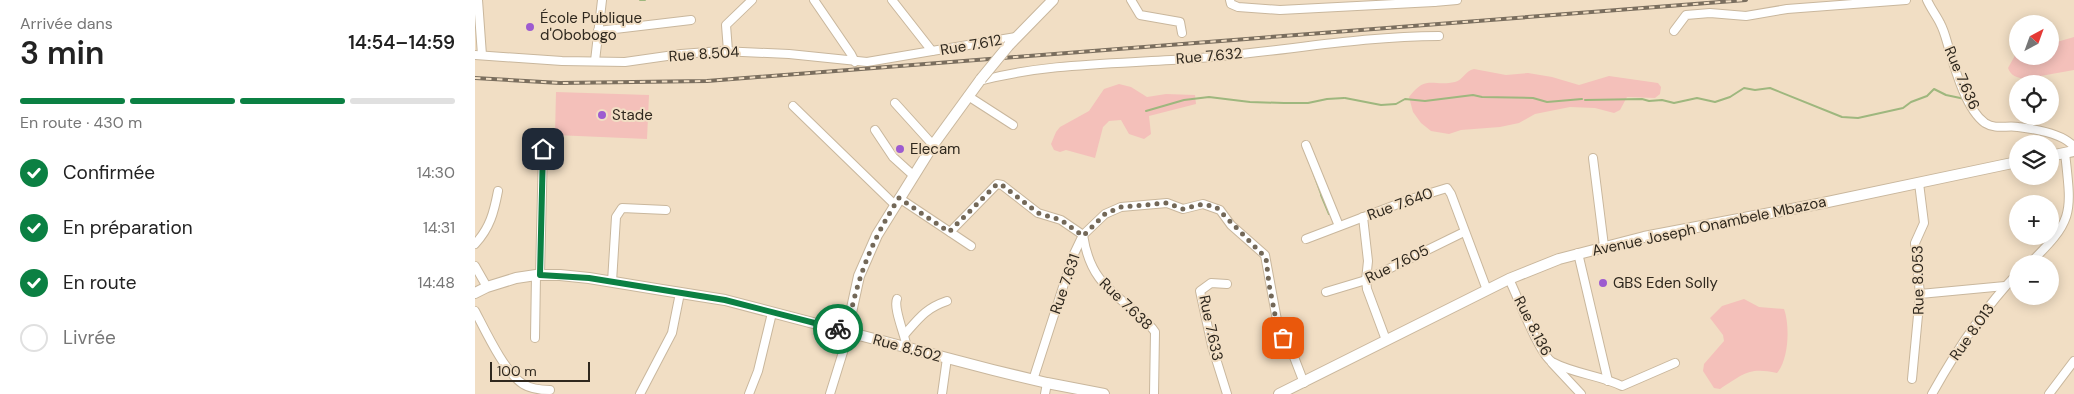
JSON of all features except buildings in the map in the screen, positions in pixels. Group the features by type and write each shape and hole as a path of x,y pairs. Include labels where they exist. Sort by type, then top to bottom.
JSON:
{"main road":[{"path":"847,331 857,286 865,263 877,235 897,202 933,145 980,80 1013,41 1053,0"},
{"name":"Avenue Joseph Onambele Mbazoa","path":"1281,394 1509,279 1578,253 2009,164"},
{"name":"Rue 8.502","path":"475,293 487,287 516,278 538,275 560,275 680,292 725,300 1033,380 1046,389 1104,394"}],"street":[{"path":"478,0 478,55"},
{"path":"595,61 602,0"},
{"path":"728,51 726,26 752,0"},
{"path":"814,0 855,62"},
{"name":"Rue 7.612","path":"892,0 932,51 1013,41"},
{"name":"Rue 7.632","path":"1131,0 1139,15 1180,22 1182,33"},
{"path":"1230,0 1231,4 1238,7 1256,9 1328,4 1457,0"},
{"path":"1674,31 1686,15 1710,13 1746,16 1787,9 1906,0"},
{"name":"Rue 7.636","path":"1927,0 1941,23 1956,72 1969,101 1980,119 1997,128 2019,127 2059,136 2067,140 2071,150"},
{"path":"598,30 691,20"},
{"name":"Rue 7.632","path":"980,80 1022,71 1049,68 1139,61 1186,60 1372,40 1439,36"},
{"name":"Rue 8.504","path":"478,55 562,61 625,62 681,54 728,51 789,54 855,62 882,61 932,51"},
{"path":"968,96 1013,125"},
{"path":"895,103 933,145"},
{"path":"793,106 897,202 971,246"},
{"path":"875,130 893,157 914,176"},
{"path":"1306,145 1339,226"},
{"path":"535,338 543,149"},
{"path":"2038,255 2053,241 2065,223 2070,200 2071,150"},
{"path":"1593,158 1605,246"},
{"name":"Rue 8.053","path":"1913,379 1920,294 1915,243 1924,223 1919,183"},
{"path":"949,232 997,184 1002,185 1038,213 1065,223 1083,236"},
{"name":"Rue 7.640","path":"1307,239 1411,198 1447,188 1451,194 1487,290"},
{"path":"475,244 488,229 494,213 498,191"},
{"name":"Rue 7.631","path":"1033,380 1073,256 1083,236 1105,214 1121,207 1167,203 1183,209 1203,204 1211,205 1220,210 1231,225 1266,258 1269,284 1279,331 1294,357 1304,383"},
{"path":"612,282 615,217 617,212 622,208 667,210"},
{"path":"1363,218 1368,261 1365,280 1370,301 1386,340"},
{"name":"Rue 7.605","path":"1327,292 1365,280 1464,232"},
{"name":"Rue 7.638","path":"1083,236 1086,257 1097,276 1112,293 1155,332 1154,394"},
{"path":"1578,253 1608,381"},
{"path":"475,266 487,287"},
{"name":"Rue 8.136","path":"1509,279 1531,329 1550,361 1622,386 1675,363"},
{"name":"Rue 7.633","path":"1227,284 1211,282 1200,291 1212,346 1227,394"},
{"name":"Rue 8.013","path":"1932,394 1969,334 2009,282"},
{"path":"1920,294 2005,286"},
{"path":"640,394 672,333 680,292"},
{"path":"897,299 895,306 905,334 907,348"},
{"path":"905,334 924,312 947,301"},
{"path":"475,311 493,345 522,383 537,389 550,390"},
{"path":"749,394 758,371 772,313"},
{"path":"830,394 843,352 847,331"},
{"path":"942,394 947,358"},
{"path":"1550,361 1581,394"},
{"path":"2049,394 2074,362"}],"shaded area":[{"path":"2074,37 2074,70 2046,75 2013,75 2009,71 2010,65 2059,65 2059,41"},
{"path":"1474,69 1506,75 1528,73 1552,77 1579,85 1609,76 1658,83 1661,87 1660,94 1655,98 1627,97 1620,110 1614,113 1595,108 1570,107 1535,114 1519,123 1500,127 1461,130 1449,134 1431,131 1421,123 1413,112 1409,97 1415,90 1425,83 1455,82"},
{"path":"1119,84 1131,87 1147,97 1166,94 1195,95 1196,104 1149,116 1151,134 1144,139 1129,134 1121,120 1109,121 1103,127 1095,158 1066,150 1060,152 1054,150 1051,144 1060,127 1089,111 1104,89"},
{"name":"Stade","path":"556,92 649,95 647,139 555,135"},
{"path":"1744,299 1759,307 1784,309 1788,333 1784,359 1777,373 1753,371 1720,389 1714,388 1703,371 1704,364 1724,341 1723,335 1710,318 1722,306"}],"waterway":[{"path":"640,0 645,0"},
{"path":"1585,100 1642,99 1674,103 1697,98 1715,102 1730,97 1744,88 1755,90 1770,88 1842,117 1858,118 1903,108 1911,102 1927,96 1934,89 1946,95 1965,99"},
{"path":"1345,98 1381,105 1396,104 1405,99 1425,101 1473,95 1482,97 1533,98 1547,102 1582,99"},
{"path":"1146,111 1184,100 1209,97 1250,102 1284,103 1308,103 1344,98"},
{"path":"1309,161 1321,194"},
{"path":"1321,195 1329,214"}],"railway":[{"path":"475,78 560,83 707,81 1746,0"}],"way so far":[{"path":"838,329 847,331 859,276 877,235 899,198 949,232 999,184 1038,213 1061,220 1083,236 1105,214 1121,207 1167,203 1183,209 1203,204 1216,207 1224,214 1231,225 1266,258 1276,320 1283,338"}],"place":[{"name":"École Publique d'Obobogo","path":"530,27"},
{"name":"Stade","path":"602,115"},
{"name":"Elecam","path":"900,149"},
{"name":"GBS Eden Solly","path":"1603,283"}],"route":[{"path":"543,149 540,275 589,278 725,300 838,329"}]}
